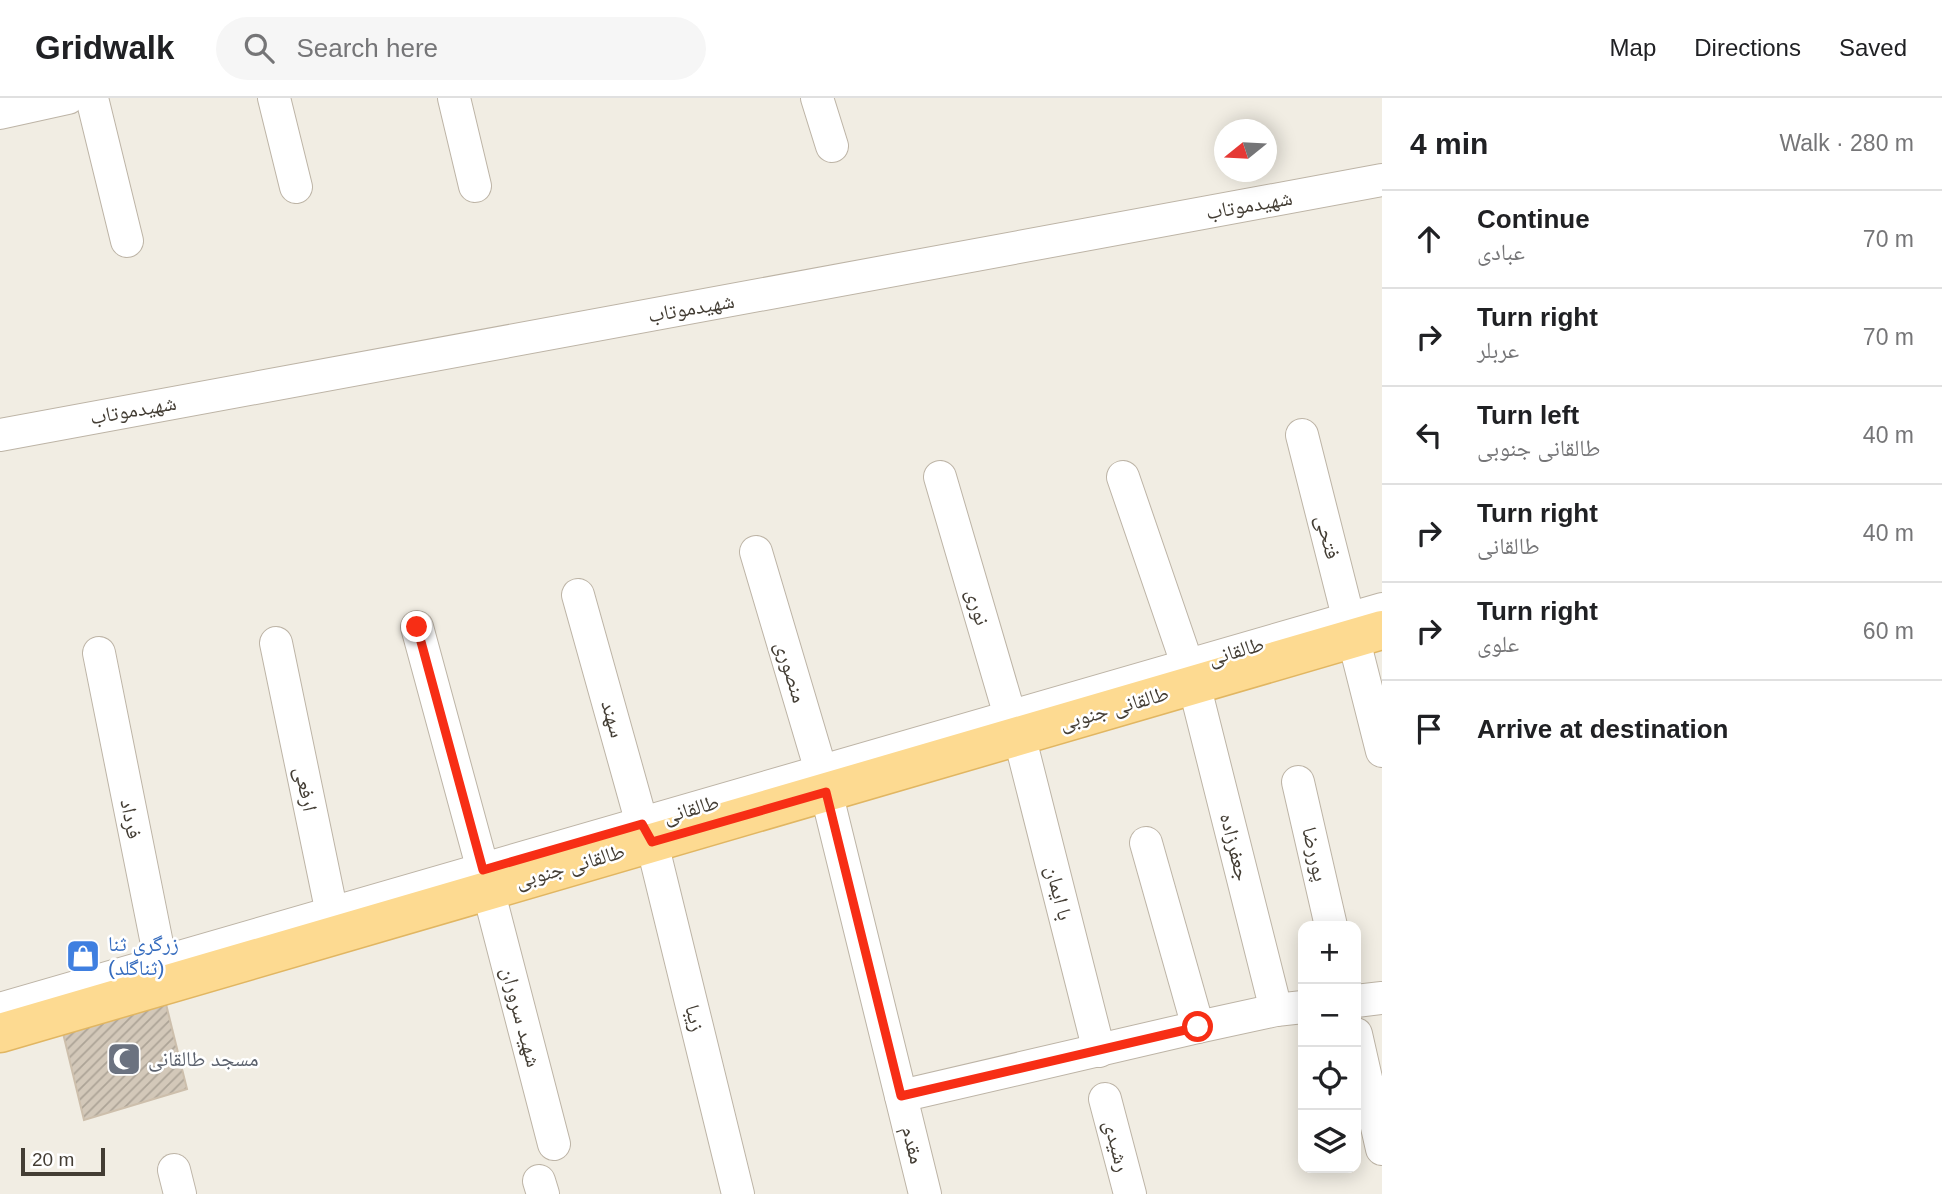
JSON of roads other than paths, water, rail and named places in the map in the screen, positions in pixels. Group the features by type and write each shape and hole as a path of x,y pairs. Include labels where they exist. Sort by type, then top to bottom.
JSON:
{"main road":[{"name":"طالقانی جنوبی","path":"0,1032 162,974 1191,675 1361,629"}],"street":[{"path":"0,113 68,98"},
{"path":"92,98 127,241"},
{"path":"274,98 296,187"},
{"path":"454,98 475,186"},
{"path":"817,98 832,146"},
{"name":"شهیدموتاب","path":"0,435 1382,180"},
{"name":"فتحی","path":"1302,435 1361,629 1382,751"},
{"name":"نوری","path":"940,477 1015,726"},
{"name":"جعفرزاده","path":"1123,477 1191,675 1290,1008"},
{"name":"منصوری","path":"756,552 823,781 901,1096"},
{"name":"سهند","path":"578,595 647,833"},
{"path":"1361,629 1382,609"},
{"name":"شهید سروران","path":"417,627 554,1144"},
{"name":"ارفعی","path":"276,643 334,924"},
{"name":"فرداد","path":"99,653 162,974"},
{"name":"با ایمان","path":"1015,726 1099,1051"},
{"name":"پوررضا","path":"1298,782 1330,921"},
{"name":"زیبا","path":"647,833 738,1194"},
{"path":"1146,843 1198,1027"},
{"path":"0,1009 162,974"},
{"path":"1361,1001 1382,998"},
{"path":"901,1096 1290,1008"},
{"path":"1359,1047 1382,1149"},
{"name":"مقدم","path":"901,1096 925,1194"},
{"name":"رشیدی","path":"1105,1099 1130,1194"}],"place":[{"name":"زرگری ثنا (ثناگلد)","path":"83,956"},
{"name":"مسجد طالقانی","path":"124,1059"}]}
